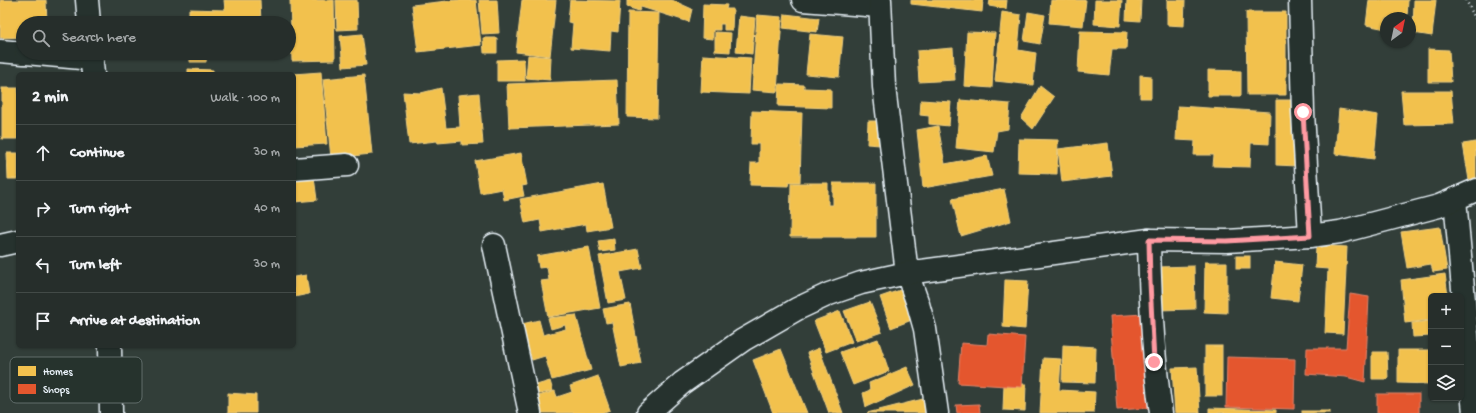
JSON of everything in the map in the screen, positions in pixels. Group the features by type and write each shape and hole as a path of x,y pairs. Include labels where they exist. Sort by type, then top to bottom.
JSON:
{"street":[{"path":"87,0 88,16"},
{"path":"803,0 880,3 884,87 907,274 925,329 937,413"},
{"path":"1300,0 1303,112 1310,236"},
{"path":"0,51 16,52"},
{"path":"77,60 92,62"},
{"path":"296,169 347,165"},
{"path":"648,413 682,384 743,340 829,294 861,283 907,274 1149,240 1227,241 1310,236 1340,232 1440,206 1476,190"},
{"path":"1455,199 1474,413"},
{"path":"1149,240 1154,362 1161,413"},
{"path":"0,245 16,241"},
{"path":"494,245 530,413"},
{"path":"112,403 112,413"}],"path":[{"path":"1466,0 1476,20"}],"building: Homes":[{"path":"0,0 46,0 47,16 16,16 16,37 0,38"},
{"path":"224,0 260,0 261,16 189,16 189,9 225,10"},
{"path":"290,0 334,0 335,60 292,61 296,60 296,16 291,16"},
{"path":"336,0 357,0 358,29 337,30"},
{"path":"456,0 476,0 481,45 418,52 412,5"},
{"path":"479,0 497,0 499,33 482,34"},
{"path":"522,0 556,0 550,56 516,52"},
{"path":"570,0 620,1 618,32 611,31 610,51 571,48 573,23 568,22"},
{"path":"627,0 672,0 692,9 689,22 641,7 639,11 627,7"},
{"path":"911,0 983,0 982,12 911,4"},
{"path":"990,0 1007,0 1006,9 989,6"},
{"path":"1051,0 1086,0 1083,26 1049,23"},
{"path":"1095,0 1122,0 1120,26 1094,24"},
{"path":"1127,0 1141,0 1140,21 1126,20"},
{"path":"1167,0 1185,0 1184,26 1167,25"},
{"path":"1369,0 1408,0 1407,12 1380,12 1380,28 1366,25"},
{"path":"1414,0 1436,0 1432,36 1416,33 1416,12 1414,12"},
{"path":"703,4 727,5 726,9 733,9 732,30 724,30 724,24 720,24 720,30 713,30 713,39 702,38"},
{"path":"628,12 659,13 657,118 627,117"},
{"path":"1002,12 1021,15 1018,50 1036,53 1033,85 995,81"},
{"path":"1028,12 1045,15 1040,44 1024,41"},
{"path":"1246,12 1286,12 1286,95 1247,95"},
{"path":"785,14 819,18 817,32 783,28"},
{"path":"757,15 782,17 777,92 752,90"},
{"path":"739,16 755,18 752,54 736,52"},
{"path":"1080,31 1127,32 1126,49 1112,49 1109,75 1078,72"},
{"path":"715,32 731,33 730,52 715,51"},
{"path":"967,32 995,33 992,88 964,86"},
{"path":"362,34 366,65 343,67 340,36"},
{"path":"810,34 843,37 839,77 806,74"},
{"path":"483,38 497,38 497,53 484,53"},
{"path":"953,48 955,80 919,82 917,51"},
{"path":"1428,49 1449,50 1451,82 1428,82"},
{"path":"528,55 551,57 550,80 526,78"},
{"path":"703,55 751,58 749,94 701,92"},
{"path":"524,59 525,81 497,81 497,60"},
{"path":"190,60 206,60 206,62 190,62"},
{"path":"188,69 213,70 213,72 188,72"},
{"path":"1208,70 1241,71 1241,96 1208,96"},
{"path":"321,72 327,144 296,146 296,74"},
{"path":"364,75 372,154 331,158 323,79"},
{"path":"1140,75 1151,76 1151,98 1140,98"},
{"path":"617,80 619,124 509,128 507,84"},
{"path":"779,84 804,85 804,88 831,89 831,108 778,106"},
{"path":"1040,86 1054,97 1033,129 1021,118"},
{"path":"2,88 16,88 16,139 2,139"},
{"path":"441,88 446,128 460,127 458,95 479,93 483,144 462,145 462,141 438,143 437,141 409,144 403,92 421,93"},
{"path":"1401,91 1451,91 1454,124 1404,125"},
{"path":"921,100 951,102 949,126 929,124 929,116 920,115"},
{"path":"960,100 1010,104 1008,129 997,131 994,152 956,148"},
{"path":"1276,100 1297,100 1297,166 1276,165"},
{"path":"1178,106 1270,112 1269,144 1251,143 1250,167 1213,166 1214,155 1194,155 1195,141 1176,140"},
{"path":"1339,109 1378,115 1374,159 1335,154"},
{"path":"752,111 802,113 800,182 789,182 788,186 750,185 751,163 759,163 759,144 751,144"},
{"path":"868,121 881,121 880,145 867,144"},
{"path":"938,126 945,164 987,156 992,176 923,188 917,130"},
{"path":"1019,139 1058,140 1057,174 1018,173"},
{"path":"1476,142 1476,178 1469,180 1463,144"},
{"path":"1108,143 1112,176 1062,182 1058,149"},
{"path":"7,153 16,153 16,179 8,179"},
{"path":"521,153 527,185 522,186 524,196 504,200 502,189 480,193 475,161"},
{"path":"314,177 317,200 296,202 296,179"},
{"path":"791,183 828,183 828,205 833,205 833,183 876,183 876,237 790,237"},
{"path":"603,184 611,227 587,231 586,224 542,232 540,220 525,223 520,199"},
{"path":"1004,189 1011,221 961,236 952,199"},
{"path":"1440,227 1447,270 1433,272 1431,264 1407,268 1401,232"},
{"path":"614,239 615,250 600,252 598,241"},
{"path":"1316,245 1347,247 1343,334 1325,333 1328,269 1315,268"},
{"path":"589,247 600,308 548,317 541,281 549,280 547,267 539,268 537,256"},
{"path":"638,249 642,268 620,272 626,300 608,303 599,256"},
{"path":"1236,256 1250,256 1250,269 1236,269"},
{"path":"1205,262 1227,262 1227,313 1204,312"},
{"path":"1275,262 1302,265 1298,301 1271,298"},
{"path":"1194,266 1195,309 1159,310 1158,267"},
{"path":"1445,274 1448,293 1428,293 1428,320 1405,323 1401,280"},
{"path":"306,275 309,294 296,297 296,277"},
{"path":"1005,280 1028,281 1025,329 1003,327"},
{"path":"906,288 917,318 891,328 880,297"},
{"path":"870,302 882,332 856,341 844,311"},
{"path":"630,304 641,363 621,367 612,322 606,323 603,309"},
{"path":"840,311 852,342 826,352 814,321"},
{"path":"576,315 591,370 552,380 545,356 532,360 522,324 539,320 543,335 566,329 565,325 551,329 548,318"},
{"path":"1428,321 1428,336 1413,337 1412,323"},
{"path":"878,339 889,371 853,385 840,352"},
{"path":"1063,345 1096,347 1095,383 1062,382"},
{"path":"1205,346 1222,346 1222,396 1205,396"},
{"path":"819,348 843,413 829,413 807,353"},
{"path":"781,349 807,413 773,413 753,360"},
{"path":"1398,350 1428,350 1428,384 1398,383"},
{"path":"1372,352 1387,352 1388,379 1372,379"},
{"path":"1043,358 1061,359 1059,390 1095,392 1094,413 1040,413"},
{"path":"907,367 915,385 866,407 863,393 870,390 869,383"},
{"path":"1197,367 1200,413 1175,413 1172,368"},
{"path":"598,376 610,410 601,413 540,413 535,397 555,391 557,397 572,392 570,386"},
{"path":"550,381 553,391 535,395 533,386"},
{"path":"1004,384 1026,384 1025,411 1003,410"},
{"path":"228,393 256,395 256,413 228,413"},
{"path":"927,398 930,413 867,413"},
{"path":"1209,408 1276,410 1276,413 1209,413"},
{"path":"1302,411 1330,411 1330,413 1302,413"}],"building: Shops":[{"path":"1350,294 1369,297 1365,382 1346,377 1306,374 1307,348 1346,348"},
{"path":"1144,314 1150,408 1117,410 1110,316"},
{"path":"988,334 1025,337 1022,387 958,383 961,343 987,345"},
{"path":"1227,357 1295,359 1294,409 1226,407"},
{"path":"1377,394 1419,394 1419,413 1377,413"},
{"path":"979,404 980,413 957,413 956,405"}],"route":[{"path":"1154,362 1149,240 1227,241 1310,236 1303,112"}]}
